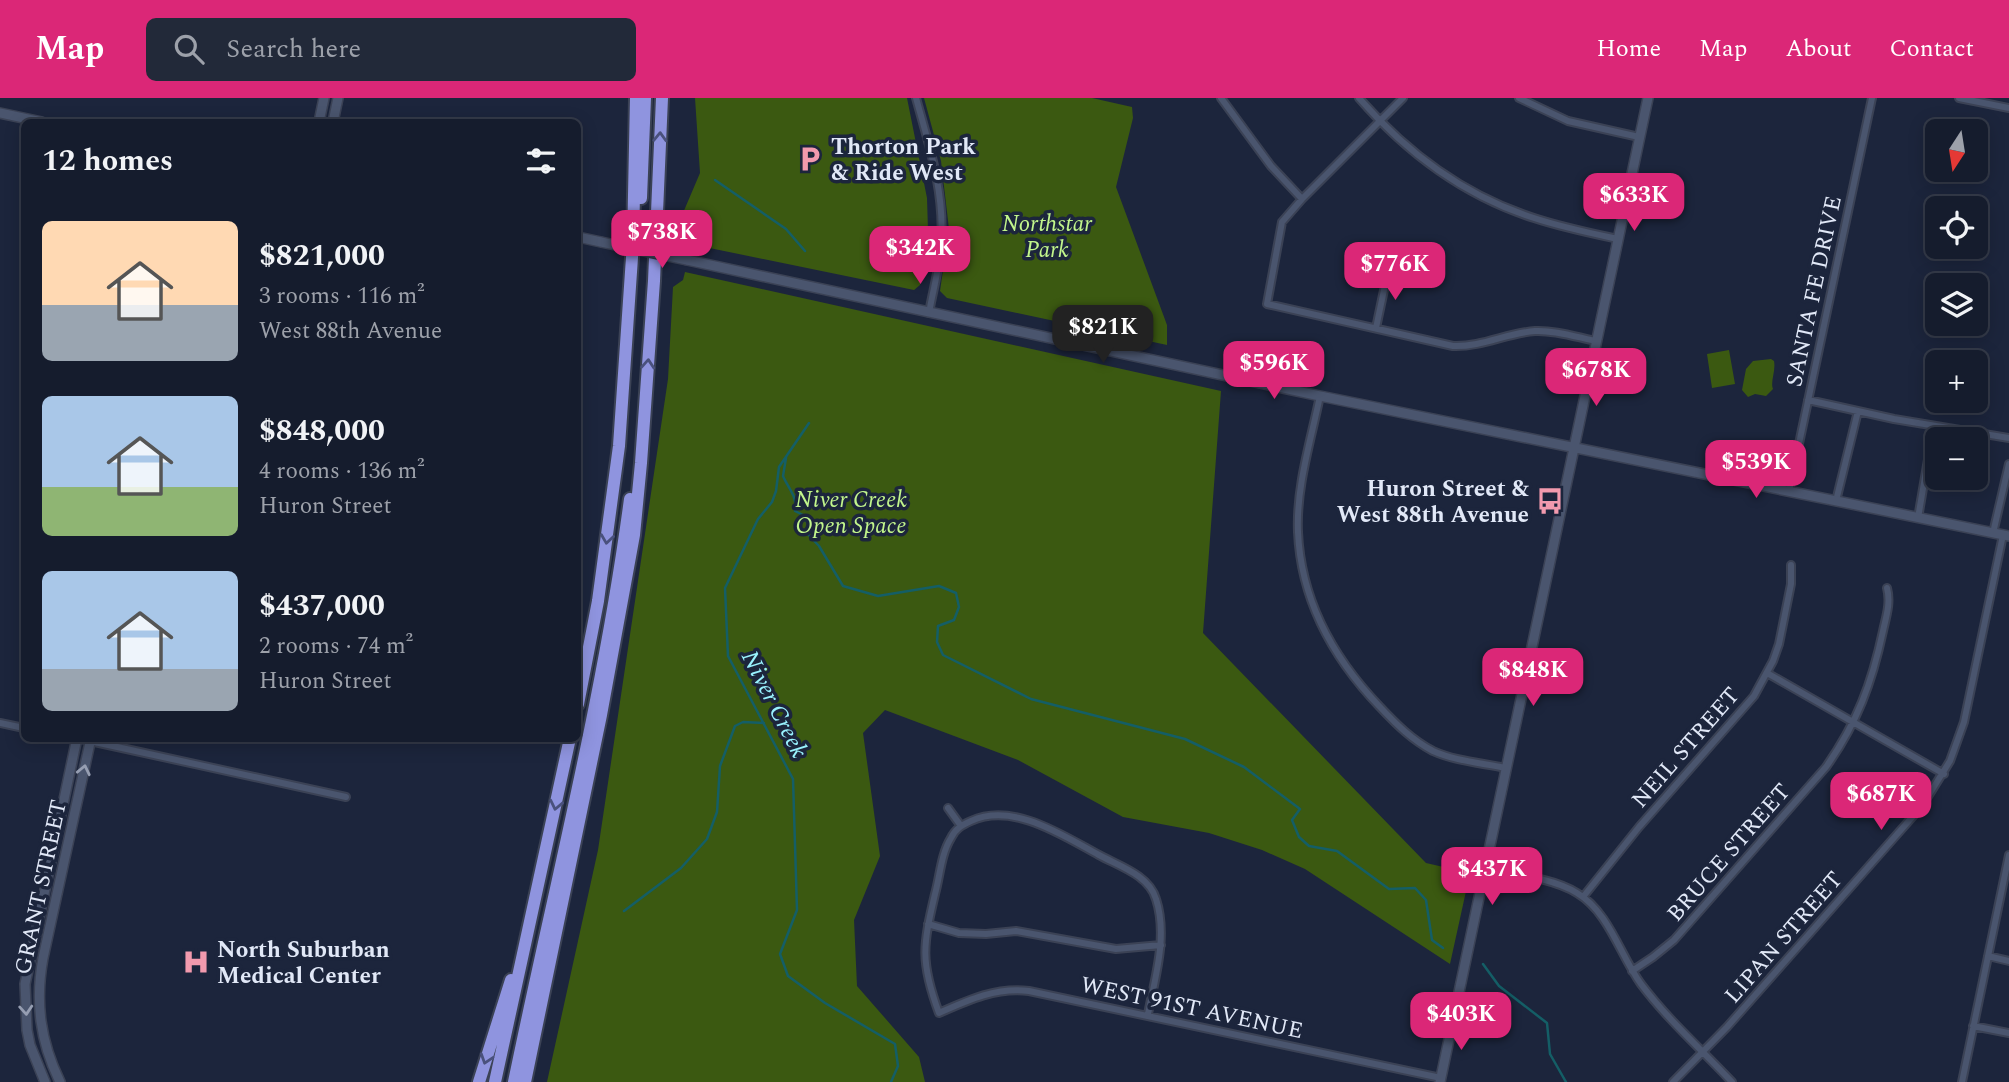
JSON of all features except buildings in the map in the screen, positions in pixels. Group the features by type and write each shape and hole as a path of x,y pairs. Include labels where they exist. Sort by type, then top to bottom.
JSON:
{"highway":[{"path":"636,98 638,247"},
{"path":"581,689 598,601 613,496 638,247 645,98"},
{"path":"522,1081 620,624 634,536 654,281 662,98"},
{"path":"496,1082 569,742"},
{"path":"479,1082 535,900"}],"main road":[{"path":"320,119 324,98"},
{"path":"334,119 338,98"},
{"path":"1440,1080 1648,98"},
{"path":"0,113 28,119"},
{"path":"581,238 638,247 929,313 1320,396 2001,535"},
{"name":"GRANT STREET","path":"45,1082 30,1045 24,1002 25,984 76,742"},
{"name":"GRANT STREET","path":"60,1082 44,1043 39,986 91,742"}],"street":[{"path":"916,98 937,176 942,218 940,252 929,313"},
{"path":"1221,98 1271,166 1302,199"},
{"path":"1359,98 1380,121 1440,172 1495,203 1555,225 1618,239"},
{"path":"1403,98 1282,222 1267,304 1453,346 1473,345 1535,331 1596,341"},
{"path":"1519,98 1568,121 1639,137"},
{"name":"SANTA FE DRIVE","path":"1789,491 1872,98"},
{"path":"1959,98 2009,108"},
{"path":"1376,328 1388,271"},
{"path":"1320,396 1298,516 1303,574 1319,624 1358,684 1406,733 1436,752 1506,768"},
{"path":"1808,400 1960,432 2009,438"},
{"path":"1836,501 1858,411"},
{"name":"LIPAN STREET","path":"1673,1082 1703,1052 1922,806 1944,774 1964,722 2001,535 2009,464"},
{"path":"1917,518 1925,474"},
{"name":"NEIL STREET","path":"1583,897 1639,827 1745,708 1767,673 1779,644 1791,584 1791,565"},
{"name":"BRUCE STREET","path":"1632,971 1667,946 1709,902 1826,767 1853,723 1874,673 1889,604 1887,588"},
{"path":"1767,673 1944,774"},
{"path":"0,723 21,727"},
{"path":"100,742 346,797"},
{"path":"948,808 961,826"},
{"path":"1148,1014 1161,945 1158,904 1155,894 1144,880 1051,829 1009,816 985,816 961,826 953,833 928,924 959,933 1016,931 1116,949 1161,945"},
{"path":"1962,1082 2005,888 2009,855"},
{"path":"1484,869 1555,883 1583,897 1601,916 1632,971 1660,1007 1732,1082"},
{"name":"WEST 91ST AVENUE","path":"928,924 924,955 929,988 939,1013 991,993 1018,990 1148,1014 1440,1080"},
{"path":"1988,956 2009,961"},
{"path":"1973,1026 2009,1032"}],"green space":[{"path":"695,98 907,98 927,198 928,230 920,285 914,290 690,244 677,227 700,173"},
{"name":"Northstar Park","path":"924,98 1092,98 1132,107 1133,118 1116,187 1167,325 1167,345 947,298 940,291 949,229 941,161"},
{"name":"Niver Creek Open Space","path":"685,272 1221,391 1203,633 1426,863 1470,873 1450,964 1305,869 1262,850 1209,833 1123,817 1018,760 885,710 863,733 880,856 854,920 857,986 919,1057 925,1082 547,1082 598,850 668,379 673,287 683,280"},
{"path":"1729,350 1735,384 1712,388 1707,354"},
{"path":"1753,361 1774,361 1773,389 1766,396 1755,394 1748,397 1742,390 1746,369"}],"waterway":[{"name":"Niver Creek","path":"715,180 786,229 805,251"},
{"name":"Niver Creek","path":"809,423 779,467 772,502 758,519 725,588 728,656 793,779 797,910 780,954 788,976 825,1003 895,1044 898,1066 891,1082"},
{"path":"786,458 783,476 794,497 795,511 803,515 809,526 805,531 819,546 843,586 878,596 939,586 956,593 959,607 954,620 938,626 937,642 943,655 1031,699 1185,739 1244,767 1300,809 1292,820 1299,837 1309,846 1337,851 1389,889 1415,888 1426,900 1432,940 1443,948"},
{"path":"624,911 681,868 707,839 717,812 720,766 735,726 743,722 764,723"},
{"path":"1483,964 1499,986 1547,1023 1550,1054 1566,1082"}],"place":[{"name":"Thorton Park & Ride West","path":"810,159"},
{"name":"Huron Street & West 88th Avenue","path":"1550,501"},
{"name":"North Suburban Medical Center","path":"196,962"}]}
